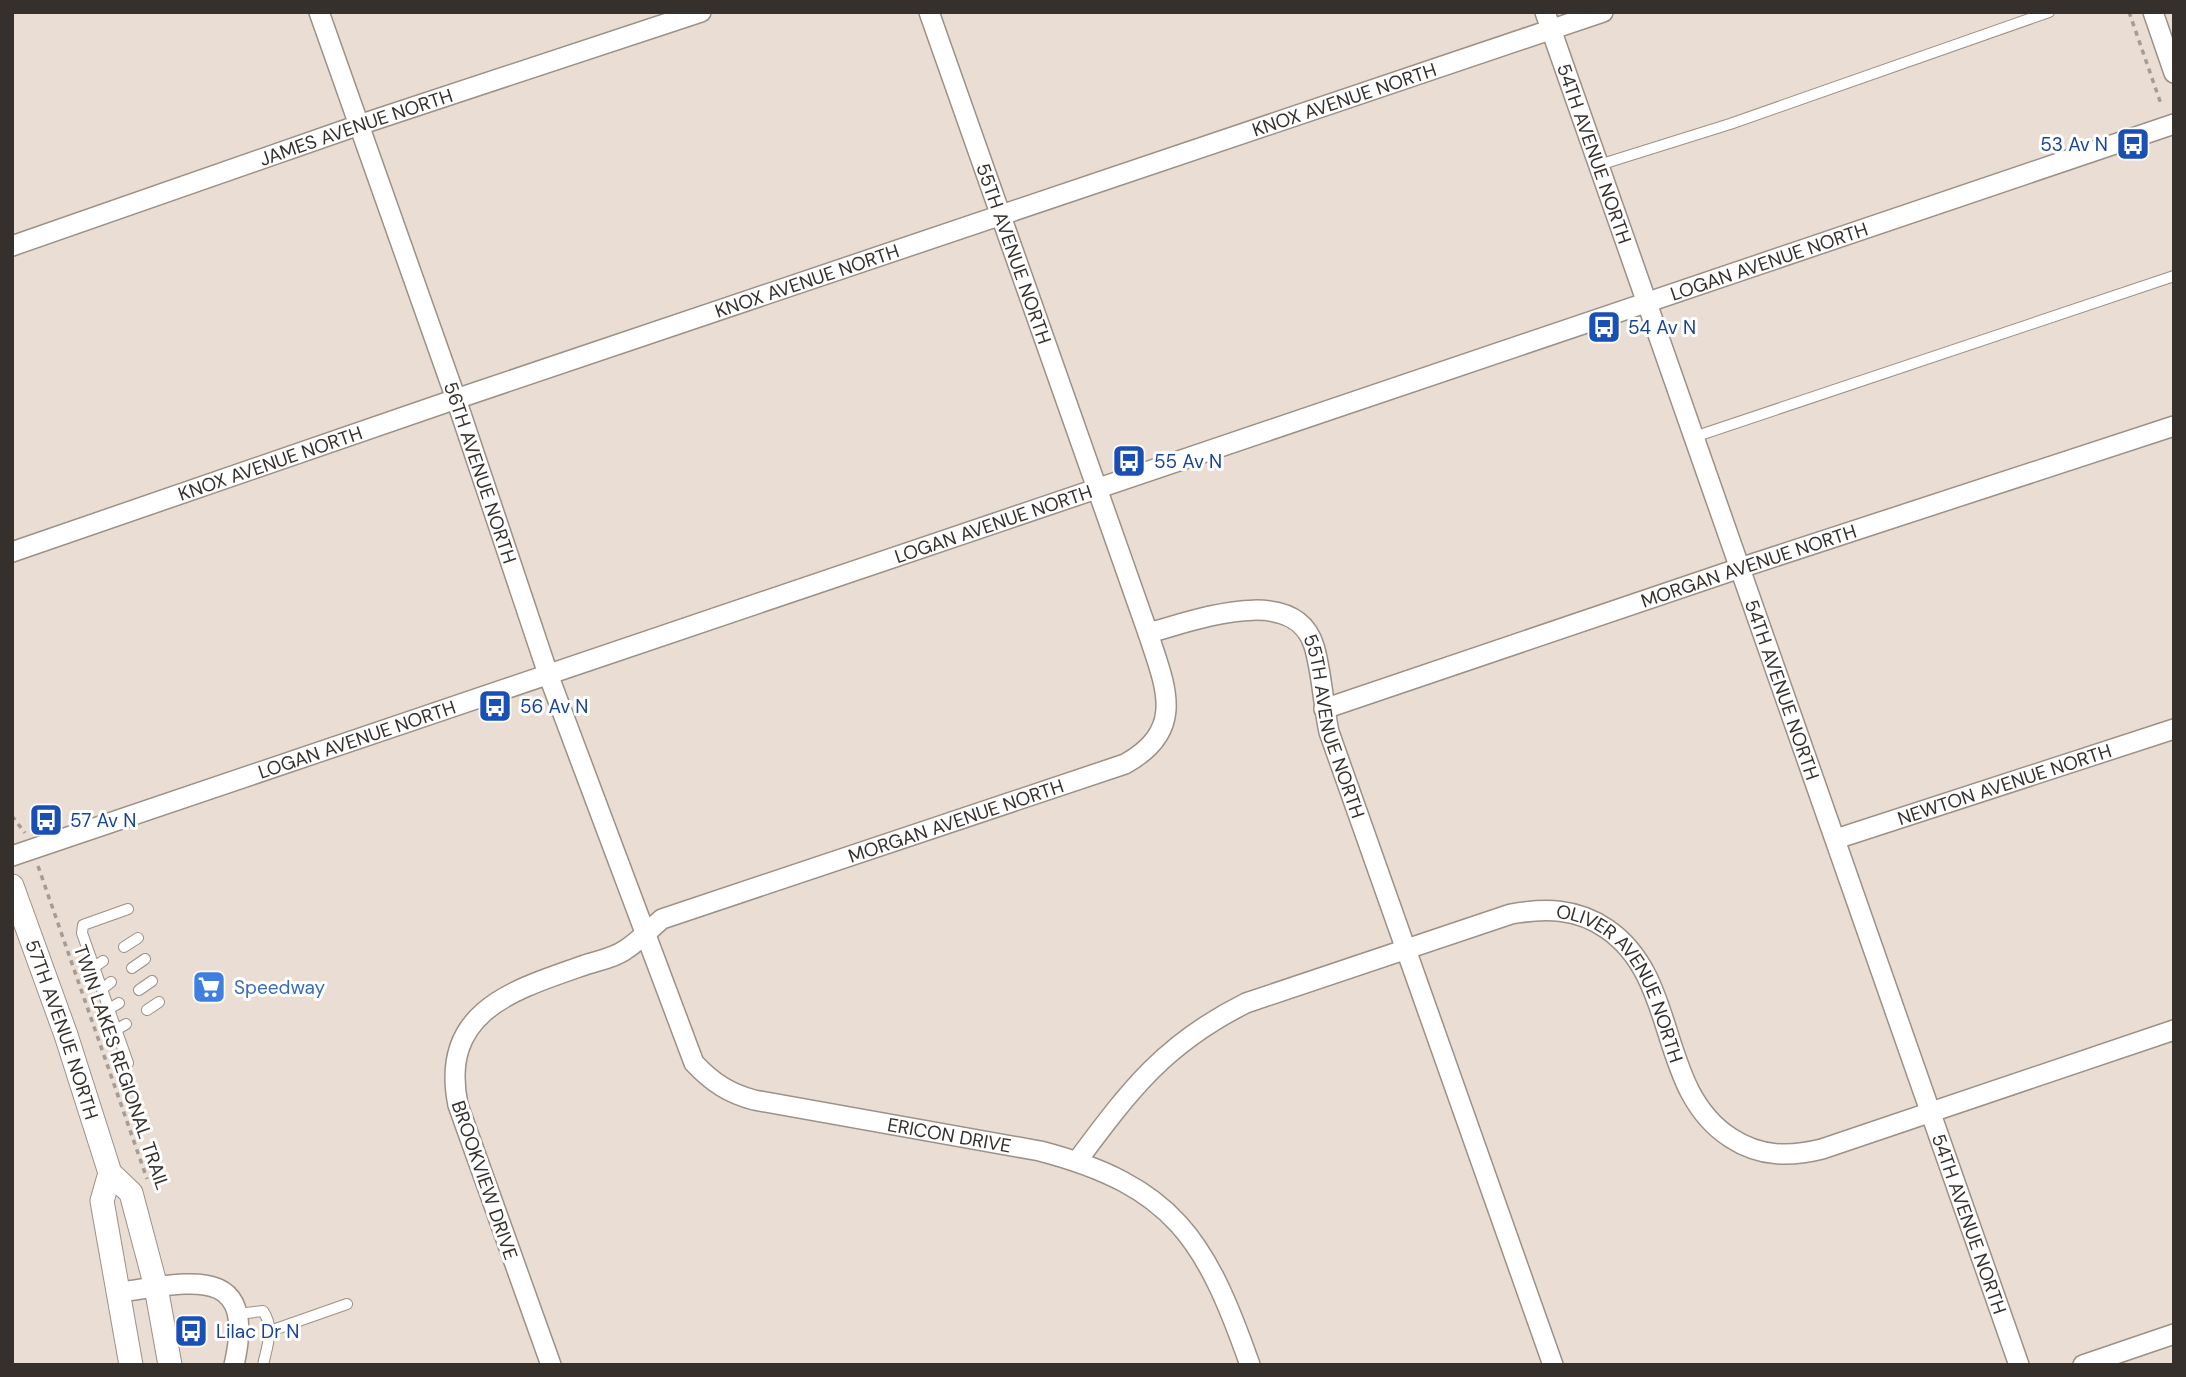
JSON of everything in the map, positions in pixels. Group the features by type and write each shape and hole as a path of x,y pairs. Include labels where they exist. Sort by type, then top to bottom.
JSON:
{"street":[{"name":"56TH AVENUE NORTH","path":"319,12 456,399 548,674 645,933"},
{"name":"JAMES AVENUE NORTH","path":"12,246 359,125 701,12"},
{"name":"55TH AVENUE NORTH","path":"929,12 1148,633 1242,610 1275,610 1292,617 1313,644 1329,732 1553,1365"},
{"name":"KNOX AVENUE NORTH","path":"12,552 1001,216 1548,21 1603,12"},
{"path":"2153,12 2174,72"},
{"name":"54TH AVENUE NORTH","path":"1548,21 2019,1365"},
{"name":"LOGAN AVENUE NORTH","path":"12,856 2174,124"},
{"name":"MORGAN AVENUE NORTH","path":"1324,709 1740,568 2174,426"},
{"name":"MORGAN AVENUE NORTH","path":"645,933 662,919 1125,764 1143,753 1157,739 1166,721 1162,678 1148,633"},
{"name":"NEWTON AVENUE NORTH","path":"1836,839 2174,729"},
{"name":"57TH AVENUE NORTH","path":"12,886 66,1035 110,1173"},
{"name":"OLIVER AVENUE NORTH","path":"1077,1161 1136,1085 1168,1051 1204,1024 1246,1003 1511,914 1539,909 1568,911 1596,921 1620,938 1639,958 1652,985 1683,1079 1696,1106 1715,1128 1739,1143 1766,1154 1795,1156 1822,1149 2174,1030"},
{"name":"ERICON DRIVE","path":"645,933 694,1063 711,1081 731,1093 1040,1151 1077,1161 1123,1179 1157,1203 1187,1232 1212,1268 1250,1365"},
{"name":"BROOKVIEW DRIVE","path":"551,1365 458,1105 454,1076 456,1059 468,1029 477,1016 500,998 624,951 645,933"},
{"path":"131,1365 102,1201 110,1173 131,1193 156,1287 170,1365"},
{"path":"120,1292 203,1282 231,1297 238,1314 240,1334 234,1365"},
{"path":"2083,1365 2174,1334"}],"lane":[{"path":"1599,165 1730,124 2049,12"},
{"path":"1694,437 2174,276"},
{"path":"128,909 83,925 82,933 94,967 106,986 109,1009 128,1063"},
{"path":"124,947 138,938"},
{"path":"132,968 145,960"},
{"path":"94,967 103,961"},
{"path":"139,989 152,981"},
{"path":"147,1010 159,1002"},
{"path":"109,1009 119,1003"},
{"path":"116,1030 126,1024"},
{"path":"270,1331 347,1304"},
{"path":"238,1314 263,1311 270,1331 263,1365"}],"path":[{"path":"2129,12 2161,104"},
{"path":"12,816 24,831"},
{"name":"TWIN LAKES REGIONAL TRAIL","path":"41,872 149,1187"}],"place":[{"name":"53 Av N","path":"2133,144"},
{"name":"54 Av N","path":"1604,327"},
{"name":"55 Av N","path":"1129,461"},
{"name":"56 Av N","path":"495,706"},
{"name":"57 Av N","path":"46,820"},
{"name":"Speedway","path":"209,987"},
{"name":"Lilac Dr N","path":"191,1331"}]}
